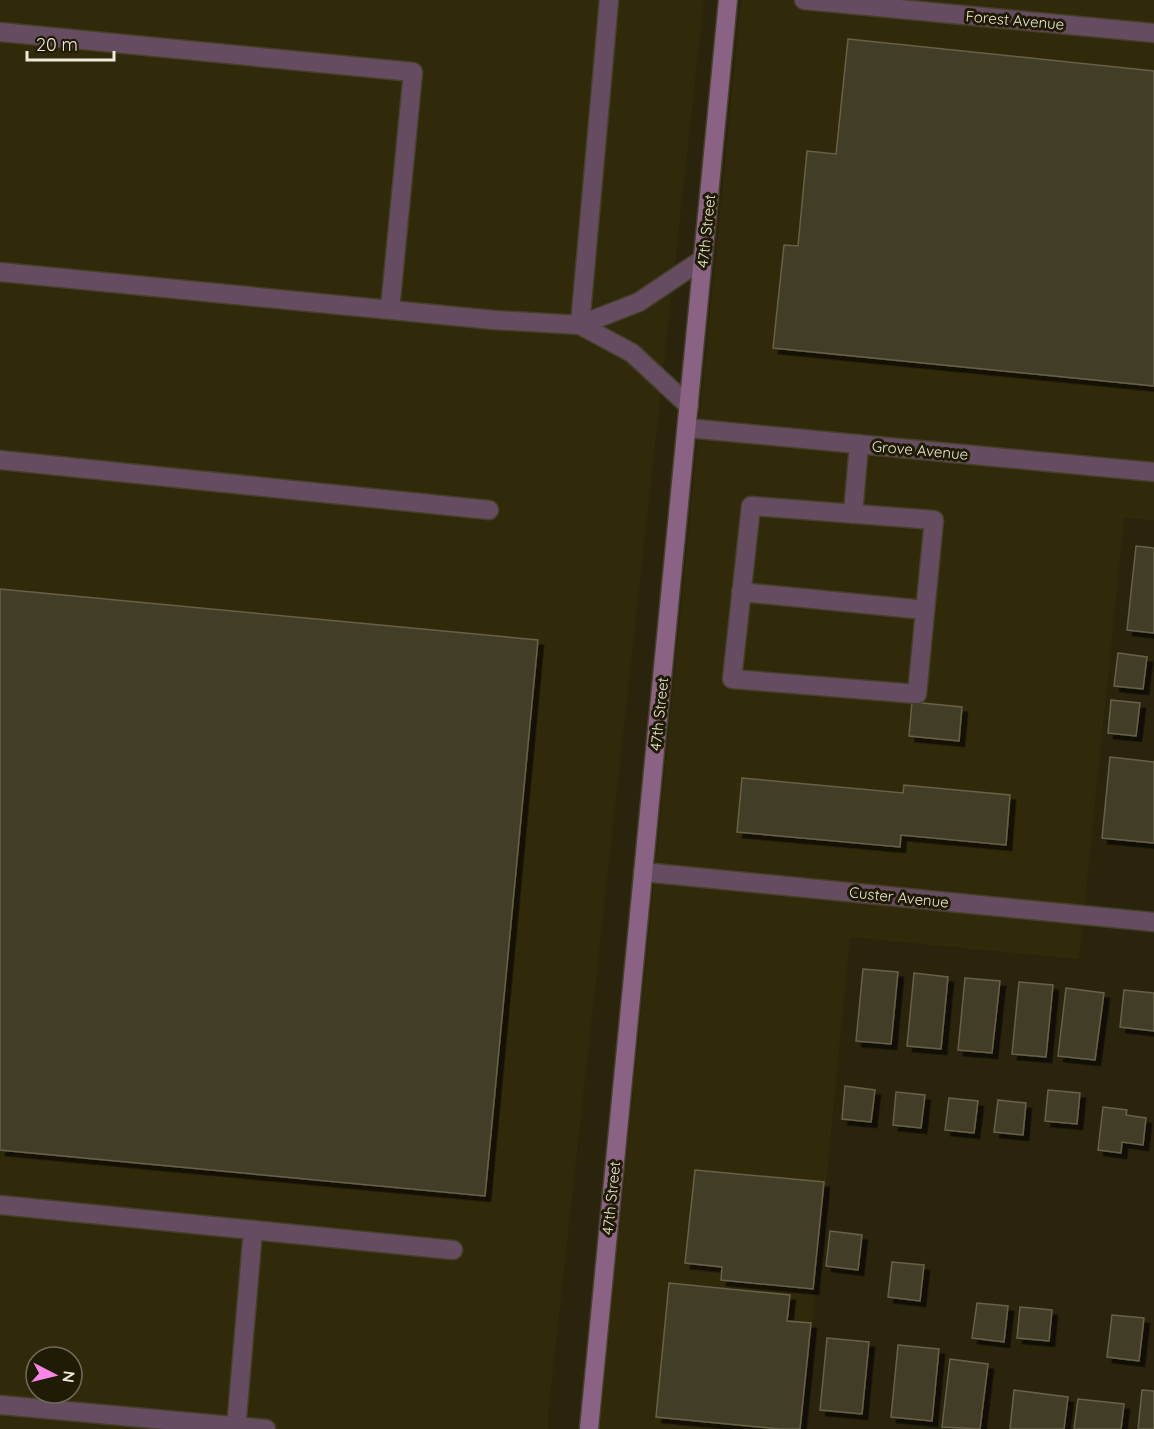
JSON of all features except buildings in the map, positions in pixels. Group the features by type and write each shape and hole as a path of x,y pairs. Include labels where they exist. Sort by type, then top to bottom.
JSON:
{"main road":[{"name":"47th Street","path":"589,1429 728,0"}],"street":[{"path":"580,325 609,0"},
{"name":"Forest Avenue","path":"804,0 958,7 1154,33"},
{"path":"0,32 413,72 390,309"},
{"path":"580,325 639,302 703,259"},
{"path":"0,272 580,325 632,353 689,406"},
{"name":"Grove Avenue","path":"687,428 1154,472"},
{"path":"853,514 859,444"},
{"path":"0,460 489,510"},
{"path":"751,506 853,514 934,520 917,694 732,679 751,506"},
{"path":"741,592 925,610"},
{"name":"Custer Avenue","path":"643,872 1154,922"},
{"path":"0,1205 453,1250"},
{"path":"236,1428 253,1230"},
{"path":"0,1405 266,1429"}],"shaded area":[{"path":"0,0 704,0 548,1429 0,1429"},
{"path":"741,0 1154,0 1154,520 1124,518 1079,959 850,937 802,1429 600,1429"}]}
